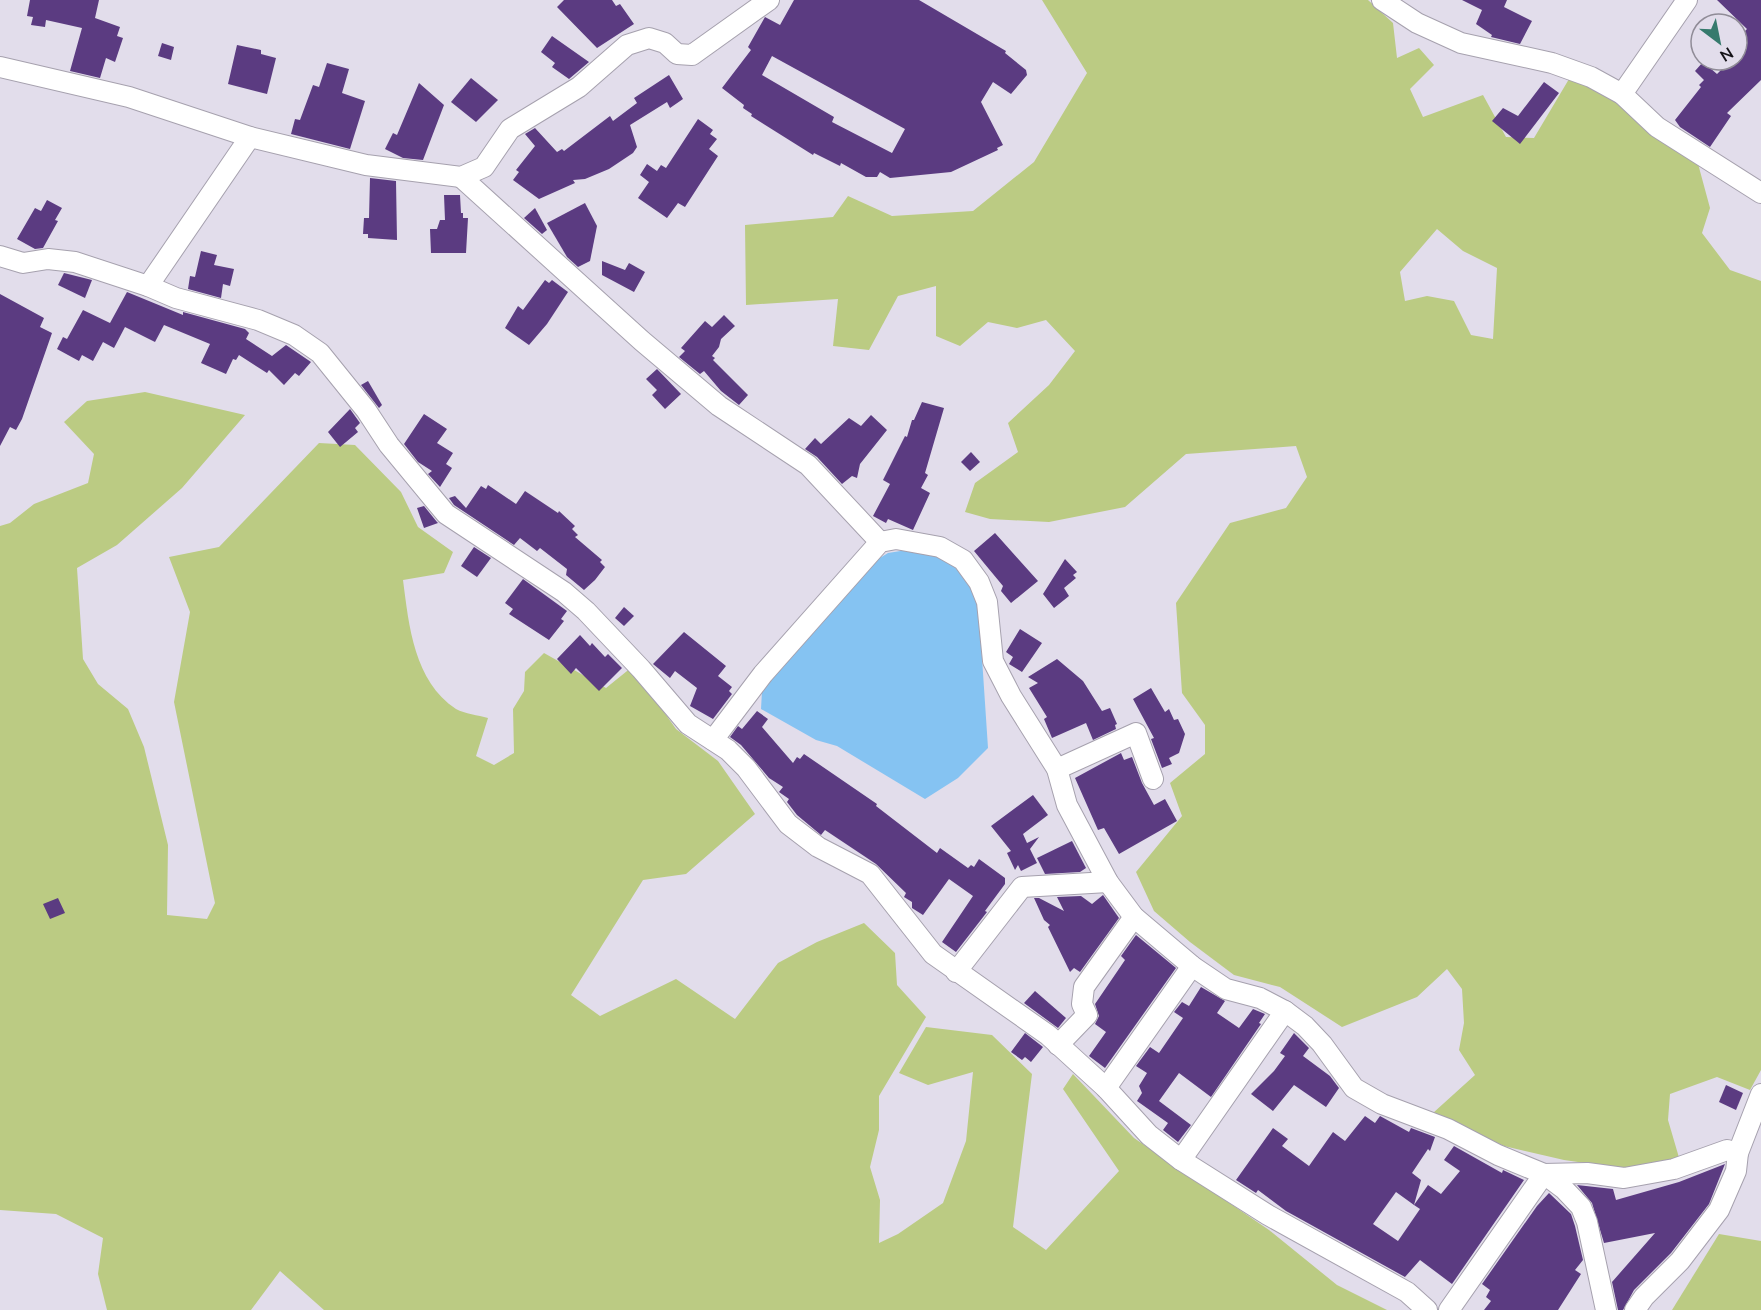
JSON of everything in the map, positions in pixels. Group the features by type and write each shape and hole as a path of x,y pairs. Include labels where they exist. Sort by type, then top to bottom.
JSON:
{"street":[{"path":"0,67 129,97 250,137 366,165 460,177 484,167 510,129 579,87 627,45 649,38 665,43 677,54 692,55 769,0"},
{"path":"1382,0 1418,23 1461,43 1552,63 1591,77 1622,94 1657,127 1761,193"},
{"path":"1622,94 1688,0"},
{"path":"148,286 250,137"},
{"path":"460,177 597,301 711,398 808,465 880,542"},
{"path":"0,256 23,263 48,259 75,262 148,286 176,298 258,320 294,335 320,354 366,410 389,445 446,514 564,592 586,611 641,669 688,724 713,740 746,768 789,824 818,847 870,874 933,954 1058,1045 1106,1088 1149,1136 1181,1160 1268,1215 1407,1292 1427,1310"},
{"path":"713,740 738,711 763,674 880,542 896,539 940,547 963,560 980,582 987,602 993,661 1011,696 1057,770 1067,805 1108,882 1134,917 1192,966 1226,989 1260,999 1285,1011 1322,1044 1354,1088 1382,1104 1448,1129 1498,1155 1544,1174 1564,1189 1581,1207 1587,1222 1606,1310"},
{"path":"1057,770 1136,733 1153,779"},
{"path":"956,972 1022,887 1108,882"},
{"path":"1058,1045 1087,1015 1082,1004 1084,987 1134,917"},
{"path":"1106,1088 1192,966"},
{"path":"1181,1160 1285,1011"},
{"path":"1635,1310 1644,1297 1680,1261 1719,1210 1736,1171 1738,1153 1761,1094"},
{"path":"1544,1174 1587,1173 1624,1178 1674,1169 1727,1150 1738,1153"},
{"path":"1449,1310 1544,1174"}],"green space":[{"path":"1042,0 1368,0 1393,23 1397,58 1419,48 1434,65 1410,89 1423,117 1483,95 1506,137 1534,138 1569,79 1623,102 1697,160 1710,208 1702,233 1730,270 1761,281 1761,1070 1750,1090 1717,1077 1670,1094 1668,1120 1680,1161 1620,1168 1564,1160 1504,1146 1433,1113 1475,1075 1459,1050 1464,1023 1462,989 1447,969 1417,997 1342,1027 1280,987 1234,975 1154,911 1136,872 1182,816 1170,783 1205,754 1205,725 1182,693 1176,603 1230,523 1286,508 1307,477 1296,446 1186,454 1125,507 1049,522 990,519 965,512 975,483 1018,452 1008,423 1049,385 1075,351 1046,320 1017,328 988,322 960,346 936,336 936,286 898,296 869,350 833,346 838,299 746,305 745,225 833,217 848,196 892,216 973,211 1034,162 1087,73","holes":["1437,229 1463,251 1497,268 1493,339 1471,335 1454,301 1427,296 1405,301 1400,272"]},
{"path":"145,392 245,415 182,488 117,545 77,568 83,659 98,684 128,709 144,747 168,845 167,915 207,919 215,903 174,702 190,612 169,557 219,547 319,443 355,445 401,492 418,527 453,552 444,573 403,580 411,634 422,668 431,684 456,709 488,718 476,756 494,765 514,753 513,709 524,691 525,672 544,653 606,688 632,667 676,729 718,761 755,814 686,874 643,880 571,995 600,1016 676,979 735,1019 778,963 817,942 864,923 895,953 897,985 926,1017 879,1096 879,1130 870,1167 880,1200 879,1243 898,1234 943,1203 966,1141 973,1072 928,1085 899,1073 926,1027 992,1035 1032,1074 1013,1227 1046,1250 1119,1171 1063,1089 1073,1074 1134,1138 1269,1230 1337,1285 1387,1310 324,1310 280,1271 251,1310 107,1310 98,1274 103,1238 56,1214 0,1210 0,526 10,523 34,504 88,483 94,454 64,422 87,401"},
{"path":"1719,1234 1761,1241 1761,1310 1672,1310"}],"water":[{"path":"913,549 932,552 952,563 978,598 988,748 958,778 925,799 837,746 816,740 761,709 762,691 867,566 888,553"}],"building":[{"path":"30,0 99,0 95,18 120,27 117,36 123,38 115,62 106,58 100,78 70,71 82,28 46,20 45,27 31,25 33,17 27,16"},
{"path":"564,0 612,0 616,6 620,4 634,24 597,48 557,7"},
{"path":"794,0 919,0 1006,51 1005,53 1026,70 1027,75 1011,94 993,82 981,102 1003,145 997,148 998,150 951,172 890,178 880,172 877,177 866,177 841,163 840,166 814,153 813,155 751,116 752,114 743,108 744,105 722,88 751,50 748,47 765,17 780,25","holes":["772,56 905,129 892,153 832,122 834,117 762,75"]},
{"path":"1462,0 1507,0 1504,7 1532,21 1520,44 1491,37 1492,35 1476,24 1482,10"},
{"path":"1717,0 1761,0 1761,80 1727,113 1731,116 1710,147 1680,127 1675,120 1701,87 1699,85 1704,80 1696,72 1717,74 1719,72 1749,72 1749,12 1729,12"},
{"path":"552,36 589,62 569,79 552,67 555,63 541,52"},
{"path":"162,43 174,47 171,60 158,56"},
{"path":"237,45 261,50 261,54 276,58 267,94 228,84"},
{"path":"327,63 349,69 342,93 365,101 350,149 291,134 295,119 300,120 313,85 319,87"},
{"path":"669,75 683,99 670,108 667,102 630,125 637,147 633,153 609,169 585,179 573,180 575,183 539,199 513,180 519,172 516,170 535,146 525,134 535,128 557,152 562,149 564,151 610,116 613,121 637,103 634,98"},
{"path":"471,78 498,100 476,122 451,102"},
{"path":"1544,82 1559,93 1520,144 1492,121 1503,108 1518,116"},
{"path":"419,83 444,105 423,160 403,158 385,149 393,133 397,135"},
{"path":"698,119 713,130 710,134 717,139 709,149 718,156 685,207 678,203 667,218 638,198 649,182 640,175 647,164 657,171 661,165 666,168"},
{"path":"370,178 396,181 397,240 368,238 368,234 363,234 364,218 369,218"},
{"path":"444,195 460,195 461,213 463,213 463,218 468,218 466,253 431,253 430,229 437,229 440,220 445,220"},
{"path":"47,200 62,208 55,220 58,221 43,248 35,249 17,239 35,208 41,211"},
{"path":"585,203 597,226 590,261 578,267 567,257 547,223"},
{"path":"535,208 547,230 542,234 524,218"},
{"path":"201,251 217,255 214,265 234,269 230,286 223,284 221,298 188,289 190,276 195,277"},
{"path":"602,261 625,270 629,263 645,272 634,292 602,275"},
{"path":"64,273 92,280 85,298 58,285"},
{"path":"545,280 549,283 552,280 568,292 547,324 529,345 505,328 518,306 523,310"},
{"path":"127,292 183,315 183,312 245,329 249,333 246,339 272,356 286,345 311,362 299,376 295,373 284,385 269,370 267,373 239,355 236,360 233,359 226,374 201,363 210,344 164,325 155,342 125,327 114,348 103,342 93,361 82,355 79,361 57,349 63,337 67,339 83,310 110,323"},
{"path":"0,294 44,318 40,327 52,333 22,419 16,430 10,427 0,446"},
{"path":"724,315 735,326 721,339 719,347 712,356 715,358 713,360 748,395 739,405 721,391 704,371 700,374 679,357 685,351 681,348 705,321 712,327"},
{"path":"657,369 681,394 665,409 652,395 657,390 646,379"},
{"path":"368,381 382,405 379,408 361,385"},
{"path":"922,402 944,408 925,473 928,475 921,488 930,493 913,530 888,519 886,523 873,516 890,484 883,480 905,436 907,437 912,420"},
{"path":"350,409 360,423 355,428 358,432 340,447 328,432"},
{"path":"424,414 447,429 437,443 453,453 446,464 452,468 440,487 428,474 432,471 418,462 404,444"},
{"path":"871,415 887,430 860,464 857,478 852,476 842,484 817,457 805,449 815,438 821,444 849,418 861,426"},
{"path":"971,452 980,462 970,471 961,462"},
{"path":"488,485 516,504 525,491 558,513 559,511 575,526 572,529 578,535 575,537 602,560 600,562 605,567 595,580 584,590 566,575 567,569 540,548 537,551 520,538 514,545 454,505 449,498 455,496 466,508 481,486 486,489"},
{"path":"424,506 438,523 424,528 417,508"},
{"path":"995,533 1038,581 1011,603 1001,591 1003,586 974,551"},
{"path":"474,547 491,558 477,577 461,566"},
{"path":"1065,559 1077,572 1073,575 1076,578 1064,588 1069,596 1054,608 1043,594"},
{"path":"523,579 567,611 561,619 564,621 549,640 509,614 513,609 505,603"},
{"path":"624,607 634,616 624,626 615,618"},
{"path":"1020,629 1042,643 1022,672 1009,664 1013,657 1006,652"},
{"path":"684,632 726,666 718,676 732,687 729,691 732,694 713,719 690,706 697,688 675,671 670,678 653,664"},
{"path":"580,635 590,646 592,643 605,657 608,654 622,668 599,691 576,668 571,674 557,659"},
{"path":"1057,659 1083,681 1102,711 1110,708 1117,724 1116,729 1093,740 1086,723 1052,738 1044,719 1047,717 1029,688 1038,683 1028,677"},
{"path":"1151,688 1165,712 1169,709 1174,720 1178,719 1185,734 1179,753 1169,758 1172,764 1162,768 1151,739 1154,738 1133,699"},
{"path":"757,711 768,719 762,727 793,763 797,757 800,759 804,754 877,804 876,806 937,853 940,848 968,868 971,865 974,867 979,859 1005,878 1005,884 985,911 987,912 956,952 942,942 973,896 949,879 923,915 912,908 912,902 904,897 906,893 876,864 825,830 821,835 797,815 787,802 789,799 779,792 783,787 769,778 741,745 730,737 738,726 742,729"},
{"path":"1121,753 1124,760 1132,757 1154,805 1165,799 1177,821 1119,854 1104,828 1098,830 1075,778"},
{"path":"1033,795 1048,815 1023,834 1027,843 1039,837 1030,849 1037,863 1021,871 1018,865 1015,870 1007,853 1011,851 991,826"},
{"path":"1072,841 1086,868 1080,872 1045,874 1037,858"},
{"path":"1103,895 1119,918 1080,972 1074,968 1070,972 1048,927 1050,925 1044,920 1034,898 1039,898 1064,911 1057,897 1081,896 1092,904"},
{"path":"58,898 65,913 50,919 43,904"},
{"path":"1136,935 1176,968 1105,1068 1089,1056 1106,1032 1095,1024 1099,1016 1095,1004 1125,960 1121,956"},
{"path":"1201,987 1225,1001 1217,1013 1239,1028 1253,1009 1265,1014 1259,1023 1261,1024 1211,1097 1179,1073 1159,1101 1191,1125 1178,1142 1163,1130 1168,1123 1137,1101 1142,1093 1139,1086 1147,1073 1136,1066 1150,1047 1159,1053 1183,1018 1174,1012 1182,1002 1189,1006"},
{"path":"1035,991 1066,1018 1058,1028 1024,1003"},
{"path":"1025,1033 1043,1047 1031,1062 1025,1057 1022,1060 1011,1052"},
{"path":"1294,1033 1309,1048 1303,1056 1330,1076 1339,1088 1326,1107 1294,1085 1273,1111 1251,1094 1274,1071 1285,1056 1280,1053"},
{"path":"1726,1085 1743,1093 1736,1110 1719,1102"},
{"path":"1365,1116 1375,1123 1380,1116 1409,1132 1411,1128 1435,1137 1430,1151 1428,1149 1412,1173 1421,1180 1414,1205 1428,1185 1441,1194 1460,1171 1444,1160 1454,1146 1502,1173 1503,1170 1524,1180 1452,1284 1420,1260 1405,1277 1286,1211 1258,1190 1256,1193 1236,1180 1273,1128 1288,1139 1282,1146 1309,1166 1333,1132 1345,1141","holes":["1396,1192 1420,1209 1398,1241 1373,1224"]},
{"path":"1725,1164 1709,1204 1671,1253 1634,1290 1623,1310 1618,1310 1612,1282 1655,1233 1604,1243 1592,1203 1577,1185 1613,1189 1616,1200 1679,1182"},
{"path":"1549,1193 1571,1214 1583,1260 1575,1270 1581,1274 1558,1310 1484,1310 1491,1301 1486,1297 1490,1290 1482,1284 1537,1206"}]}
